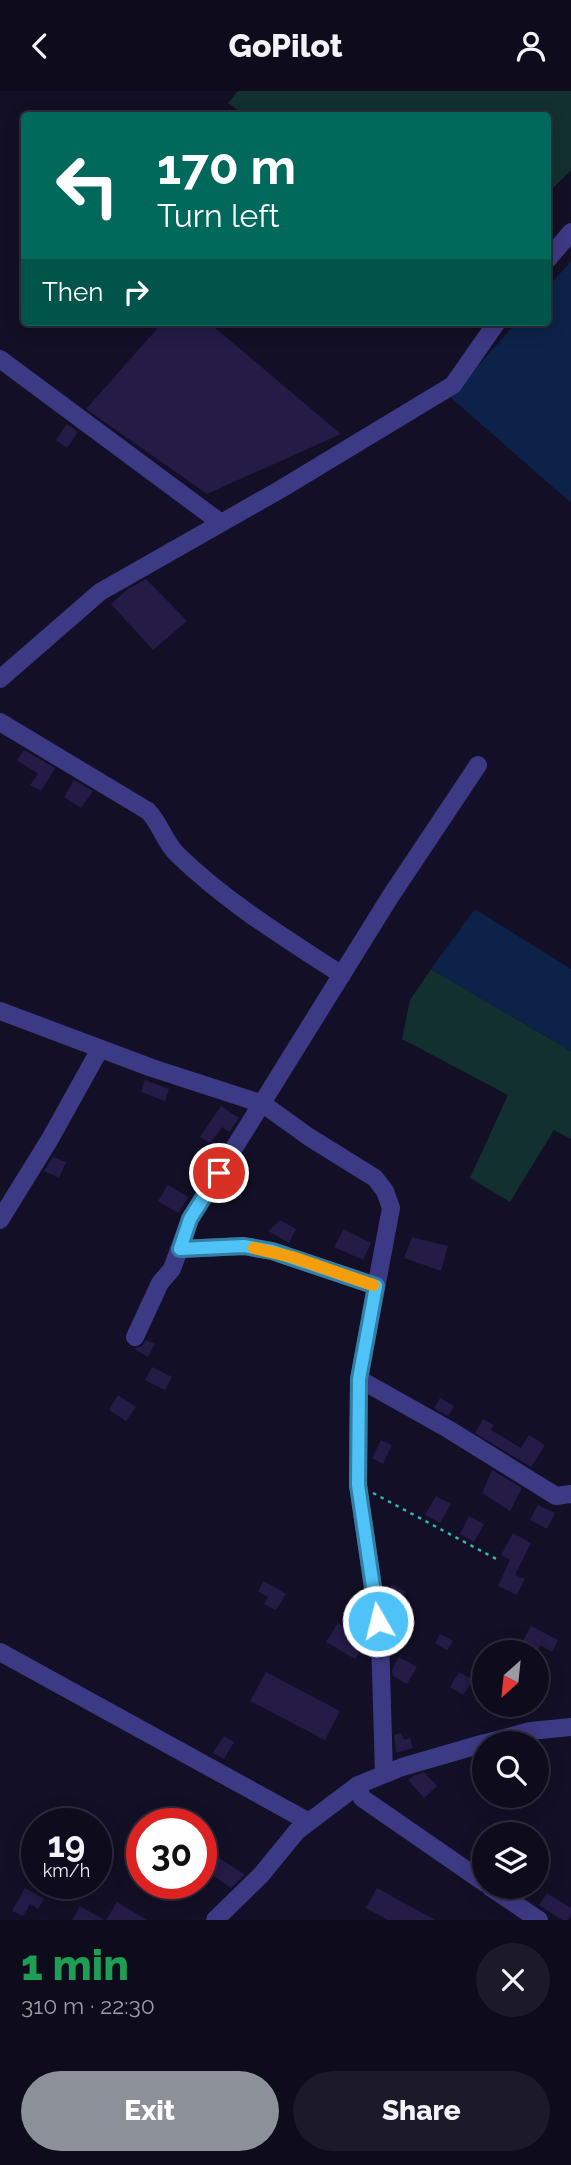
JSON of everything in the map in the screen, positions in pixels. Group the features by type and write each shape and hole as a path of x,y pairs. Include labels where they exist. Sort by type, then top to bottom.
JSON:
{"street":[{"path":"551,255 571,232"},
{"path":"0,679 100,592 453,385 494,326"},
{"path":"0,359 221,523"},
{"path":"0,722 148,811 176,853 242,909 342,975"},
{"path":"135,1337 160,1283 172,1269 190,1219 342,975 478,765"},
{"path":"0,1011 100,1049 263,1104 309,1137 375,1178 385,1191 391,1208 359,1379 360,1494 380,1637 384,1774"},
{"path":"0,1220 50,1139 100,1049"},
{"path":"180,1249 244,1246 272,1251 376,1286"},
{"path":"359,1379 448,1429 556,1496 571,1494"},
{"path":"0,1652 309,1822"},
{"path":"530,1731 571,1727"},
{"path":"215,1920 261,1875 297,1831 358,1785 402,1767 472,1747"},
{"path":"358,1785 362,1798 472,1873"},
{"path":"508,1899 539,1920"}],"path":[{"path":"360,1494 375,1493 500,1561"}],"green space":[{"path":"238,91 571,91 571,170 551,190 551,112 241,112 228,103"},
{"path":"431,969 571,1051 571,1139 554,1130 510,1202 470,1178 508,1095 402,1039 410,1000"}],"water":[{"path":"571,261 571,503 450,397 513,326 551,326 551,284"},
{"path":"475,909 571,969 571,1051 431,969"}],"building":[{"path":"159,326 213,326 341,434 207,494 86,409"},
{"path":"67,424 78,432 67,448 56,440"},
{"path":"146,579 187,621 153,650 111,604 128,589"},
{"path":"24,750 55,768 41,791 30,785 38,774 17,760"},
{"path":"74,780 93,791 81,808 64,797"},
{"path":"145,1080 169,1089 165,1101 141,1092"},
{"path":"221,1106 239,1118 229,1132 222,1127 210,1143 200,1137"},
{"path":"199,1154 213,1161 204,1176 191,1167"},
{"path":"53,1157 66,1162 59,1178 44,1171"},
{"path":"168,1185 188,1197 178,1213 158,1201"},
{"path":"280,1220 296,1229 289,1243 268,1231"},
{"path":"344,1229 371,1243 363,1260 334,1247"},
{"path":"412,1237 448,1246 441,1271 404,1258"},
{"path":"146,1340 155,1344 148,1357 134,1349 142,1346"},
{"path":"152,1367 172,1377 165,1390 145,1380"},
{"path":"118,1395 136,1407 126,1421 109,1410"},
{"path":"440,1398 454,1406 448,1416 434,1408"},
{"path":"483,1419 494,1425 491,1430 521,1448 529,1435 545,1445 531,1467 475,1433"},
{"path":"381,1440 392,1445 383,1464 372,1458"},
{"path":"492,1470 522,1488 510,1511 482,1493"},
{"path":"436,1496 451,1504 440,1523 425,1515"},
{"path":"538,1505 555,1513 547,1529 530,1520"},
{"path":"469,1516 484,1524 474,1542 460,1534"},
{"path":"513,1533 531,1543 515,1575 525,1579 517,1595 498,1586 510,1560 501,1555"},
{"path":"264,1581 286,1594 276,1610 264,1604 268,1597 258,1591"},
{"path":"392,1584 406,1592 398,1608 387,1603 386,1596"},
{"path":"338,1623 367,1639 355,1659 326,1642"},
{"path":"531,1626 558,1640 552,1652 550,1640 524,1640"},
{"path":"440,1634 453,1641 447,1650 435,1643"},
{"path":"399,1657 417,1667 407,1684 393,1676 392,1670"},
{"path":"266,1672 340,1711 325,1740 250,1701"},
{"path":"459,1672 472,1679 463,1695 450,1687"},
{"path":"401,1733 404,1740 410,1738 413,1748 396,1753 394,1735"},
{"path":"224,1736 234,1742 224,1759 213,1753"},
{"path":"424,1772 437,1786 424,1798 408,1780"},
{"path":"217,1857 245,1875 231,1888 217,1879"},
{"path":"377,1888 435,1920 388,1920 366,1908"},
{"path":"549,1894 571,1908 571,1915 568,1920 562,1920 539,1905 543,1899 549,1899"},
{"path":"21,1895 21,1899 44,1899 38,1909 30,1904 23,1916 12,1911"},
{"path":"117,1902 147,1920 106,1920"},
{"path":"80,1906 104,1920 72,1920"}],"slow traffic":[{"path":"254,1248 292,1257 373,1285"}],"route":[{"path":"219,1173 190,1219 180,1249 244,1246 272,1251 376,1286 359,1379 358,1485 378,1621"}]}
